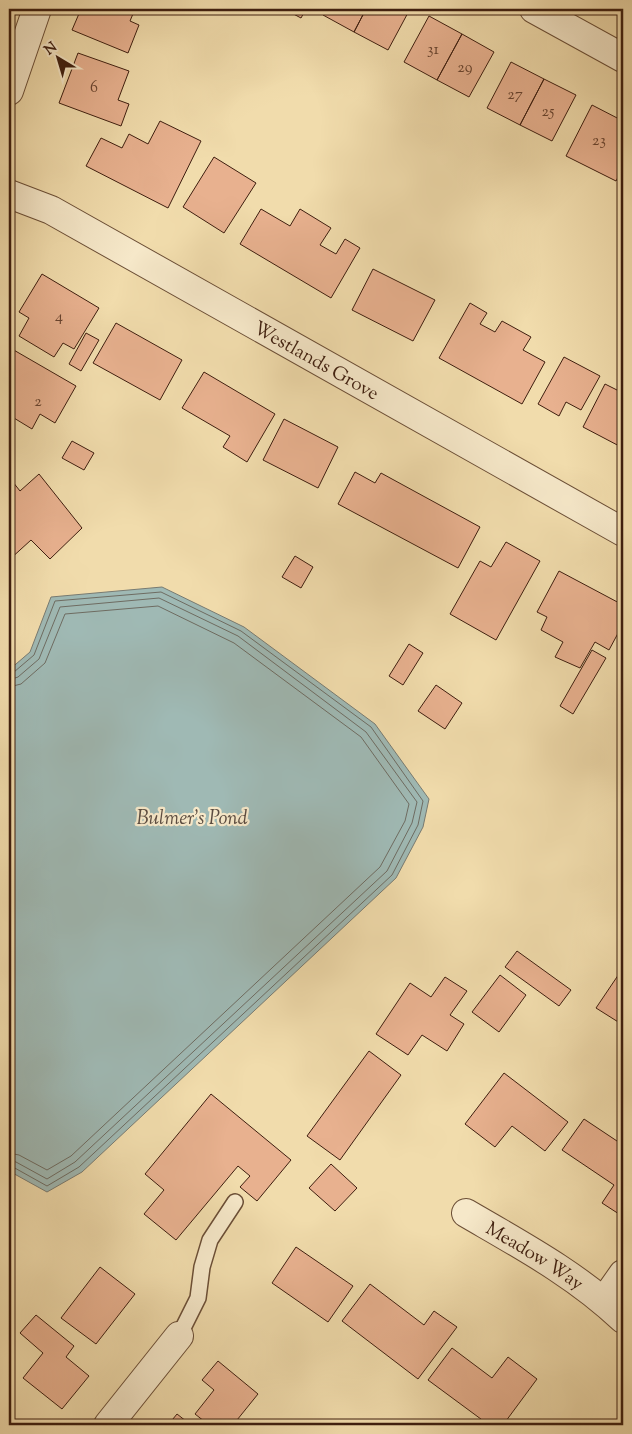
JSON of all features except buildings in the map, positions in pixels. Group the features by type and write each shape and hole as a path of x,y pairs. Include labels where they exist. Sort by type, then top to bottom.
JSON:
{"street":[{"path":"9,91 37,9"},
{"path":"534,9 623,58"},
{"name":"Westlands Grove","path":"9,194 51,210 623,532"},
{"name":"Meadow Way","path":"466,1212 548,1261 614,1310 623,1274"},
{"path":"108,1425 179,1336"}],"lane":[{"path":"179,1336 198,1298 202,1267 210,1240 235,1202"}],"water":[{"name":"Bulmer's Pond","path":"162,587 244,627 375,724 429,799 423,827 396,878 82,1172 47,1192 9,1171 9,670 30,652 51,597"}]}
